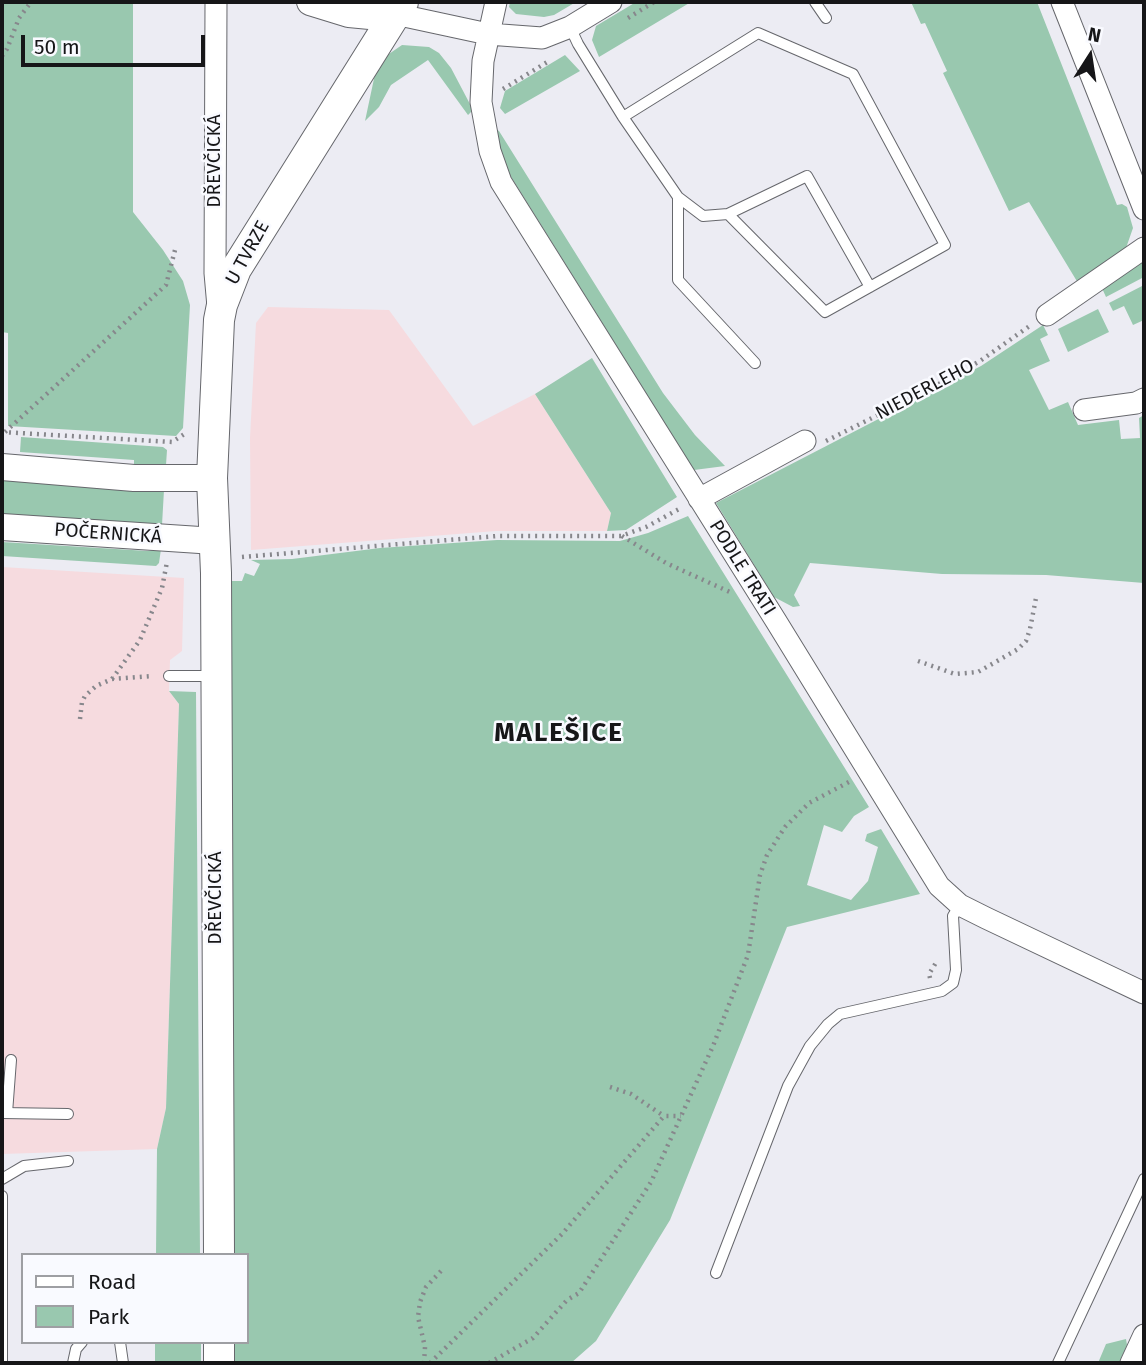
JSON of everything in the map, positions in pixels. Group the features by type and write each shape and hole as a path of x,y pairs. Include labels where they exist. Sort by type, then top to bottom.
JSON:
{"main road":[{"name":"U TVRZE","path":"227,549 212,478 219,320 222,306 236,269 386,8"},
{"name":"DŘEVČICKÁ","path":"219,1253 215,676 227,549"},
{"path":"219,1344 219,1363"}],"street":[{"name":"DŘEVČICKÁ","path":"216,2 215,274 219,320"},
{"path":"310,2 349,14 386,8 488,34 542,38 570,27 611,2"},
{"name":"PODLE TRATI","path":"496,2 483,61 481,102 485,130 497,173 939,886 960,905 1144,993"},
{"path":"1062,2 1144,209"},
{"path":"1046,315 1144,248"},
{"path":"1084,410 1136,403 1144,399"},
{"path":"699,499 804,441"},
{"path":"2,467 134,478 212,478"},
{"name":"POČERNICKÁ","path":"2,527 227,549"},
{"path":"1131,1363 1144,1335"}],"lane":[{"path":"815,2 826,18"},
{"path":"570,27 623,117 678,197 703,216 728,214 807,176 870,287"},
{"path":"623,117 758,33 853,74 945,245 825,312 728,214"},
{"path":"678,197 678,280 755,363"},
{"path":"169,676 215,676"},
{"path":"716,1273 788,1086 810,1046 840,1014 942,991 953,983 956,970 953,916 960,905"},
{"path":"11,1060 4,1113 68,1114"},
{"path":"2,1179 24,1166 68,1161"},
{"path":"1058,1363 1144,1179"},
{"path":"2,1196 2,1363"},
{"path":"72,1363 80,1344"},
{"path":"120,1344 123,1363"}],"path":[{"path":"2,56 19,18 31,2"},
{"path":"3,432 166,285 175,250"},
{"name":"NIEDERLEHO","path":"804,441 809,449 928,390 980,361 1046,315"},
{"path":"3,432 172,442 183,437"},
{"path":"227,549 497,536 621,536 646,527 699,499"},
{"path":"621,536 666,563 742,597"},
{"path":"112,679 140,640 162,588 166,571"},
{"path":"918,662 955,674 978,672 1018,649 1026,640 1036,598"},
{"path":"80,719 85,695 96,686 112,679 169,676"},
{"path":"489,1363 533,1338 567,1300 579,1293 651,1182 713,1046 748,956 760,874 767,855 785,827 809,803 855,779"},
{"path":"610,1087 631,1094 664,1116 681,1116"},
{"path":"430,1363 562,1234 664,1116"},
{"path":"424,1363 425,1348 418,1317 419,1302 426,1287 441,1271"}],"shaded area":[{"path":"268,307 389,310 473,426 535,394 611,513 607,531 496,531 251,550 250,438 256,323"},
{"path":"2,567 184,578 182,651 170,660 169,691 179,704 166,1108 157,1149 2,1154"}],"green space":[{"path":"2,2 133,2 133,212 183,281 190,305 183,428 176,436 8,426 8,333 2,332"},
{"path":"510,2 576,2 554,15 544,17 516,14 509,7"},
{"path":"636,2 691,2 599,57 592,40 596,26"},
{"path":"911,2 1037,2 1117,205 1127,207 1133,228 1126,248 1078,283 1029,202 1009,211 943,73 947,71 925,23 921,24"},
{"path":"402,45 429,47 439,53 451,68 471,106 468,115 428,60 391,85 379,107 365,121 375,74 386,56"},
{"path":"565,55 580,71 505,114 500,108 505,91"},
{"path":"494,128 499,131 663,393 695,435 725,466 694,470 503,164"},
{"path":"1144,259 1144,277 1106,297 1101,286"},
{"path":"1144,285 1144,320 1133,325 1124,306 1113,311 1109,303"},
{"path":"1098,309 1109,332 1068,352 1058,329"},
{"path":"1043,325 1048,335 1040,339 1050,361 1029,370 1049,410 1068,402 1078,425 1119,420 1121,439 1140,438 1139,418 1144,415 1144,583 1046,575 942,574 810,563 794,595 800,606 793,607 774,597 716,503 981,366"},
{"path":"592,358 677,497 626,530 607,531 611,513 535,394"},
{"path":"21,437 163,447 167,450 166,465 134,469 134,460 20,452"},
{"path":"2,480 164,490 162,525 2,515"},
{"path":"688,516 869,807 854,816 842,832 824,825 807,885 851,900 868,881 878,847 865,841 867,834 881,829 920,894 787,927 670,1220 596,1341 571,1363 234,1363 234,1344 248,1344 248,1253 233,1253 230,581 242,581 245,573 254,576 260,564 251,560 292,559 380,548 497,540 620,541 648,533"},
{"path":"2,542 148,551 161,549 156,566 2,556"},
{"path":"169,691 196,692 200,1253 156,1253 157,1149 166,1108 179,704"},
{"path":"1126,1339 1127,1345 1119,1363 1098,1363 1106,1344"},
{"path":"155,1344 201,1344 201,1363 155,1363"}],"district":[{"name":"MALEŠICE","path":"559,734"}]}
